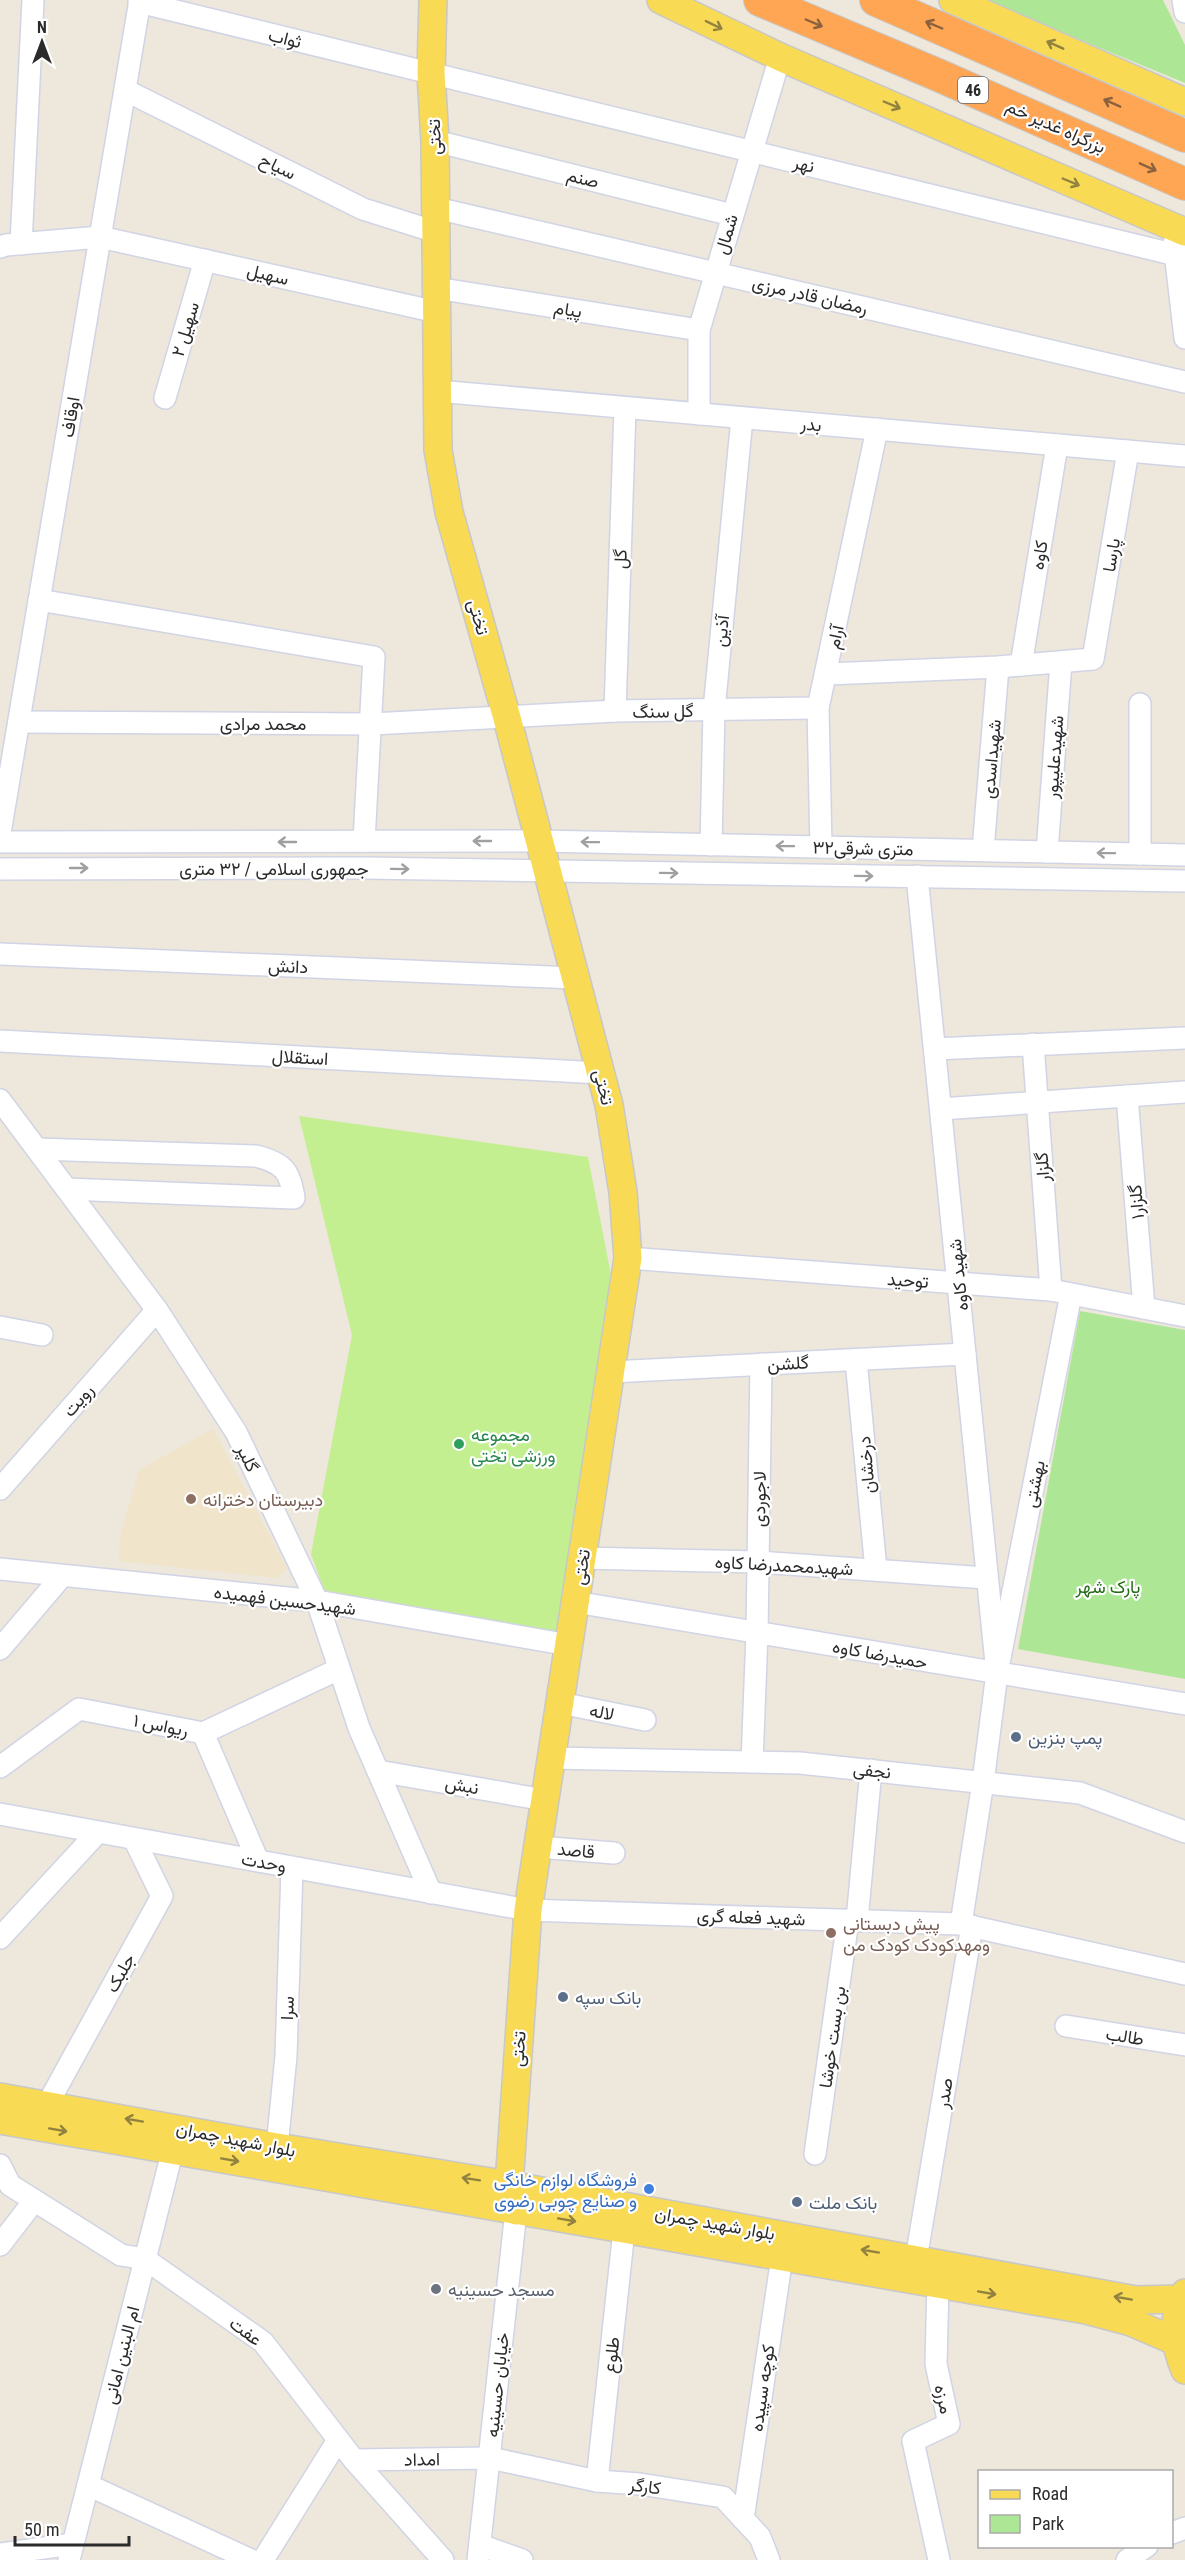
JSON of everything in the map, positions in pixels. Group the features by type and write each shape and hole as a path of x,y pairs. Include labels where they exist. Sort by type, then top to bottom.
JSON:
{"highway":[{"name":"بزرگراه غدیر خم","path":"760,0 938,75 1185,184"},
{"name":"46","path":"876,0 1185,136"}],"main road":[{"name":"تختی","path":"433,0 431,74 435,141 438,450 449,512 507,718 609,1105 623,1192 628,1258 528,1910 513,2198"},
{"path":"661,0 780,57 1178,238"},
{"path":"954,0 1185,102"},
{"name":"بلوار شهید چمران","path":"0,2097 47,2105 176,2139 513,2198 916,2259 1136,2300 1183,2296"},
{"name":"بلوار شهید چمران","path":"0,2120 176,2139 277,2147 513,2198 624,2230 1086,2310 1131,2322 1175,2341"},
{"path":"1183,2296 1176,2319 1175,2341 1185,2370"}],"street":[{"path":"21,244 33,0"},
{"path":"1183,0 1185,12"},
{"name":"ثواب","path":"140,1 431,74"},
{"name":"اوقاف","path":"0,833 140,1"},
{"name":"شمال","path":"699,414 699,330 714,273 780,57"},
{"name":"نهر","path":"431,74 752,152 1178,238"},
{"name":"سیاح","path":"125,90 363,208 436,220"},
{"name":"صنم","path":"435,141 732,215"},
{"name":"رمضان قادر مرزی","path":"436,220 714,273 1185,382"},
{"name":"سهیل","path":"0,247 100,237 206,260 436,300"},
{"path":"1178,238 1185,338"},
{"name":"سهیل ۲","path":"165,398 206,260"},
{"name":"پیام","path":"436,300 699,330"},
{"name":"بدر","path":"437,391 1185,456"},
{"name":"گل","path":"615,711 625,408"},
{"name":"آذین","path":"711,845 714,710 742,418"},
{"name":"آرام","path":"821,847 818,708 877,429"},
{"name":"کاوه","path":"1021,665 1057,445"},
{"name":"پارسا","path":"1060,662 1093,659 1128,451"},
{"path":"39,600 374,657 364,842"},
{"path":"827,674 998,667 1060,662"},
{"name":"شهیدعلیپور","path":"1047,852 1060,662"},
{"name":"شهیداسدی","path":"983,850 998,667"},
{"path":"1140,704 1140,854"},
{"name":"گل سنگ","path":"507,718 615,711 818,708"},
{"name":"محمد مرادی","path":"19,722 372,724 507,718"},
{"name":"متری شرقی۳۲","path":"540,841 1185,855"},
{"name":"جمهوری اسلامی / ۳۲ متری","path":"0,842 540,841"},
{"path":"41,842 42,868"},
{"name":"جمهوری اسلامی / ۳۲ متری","path":"0,869 548,871"},
{"name":"متری شرقی۳۲","path":"548,871 1185,880"},
{"name":"شهید کاوه","path":"917,876 997,1673"},
{"name":"دانش","path":"0,954 575,978"},
{"path":"935,1049 1185,1038"},
{"name":"استقلال","path":"0,1041 601,1072"},
{"name":"گلزار","path":"1033,1044 1037,1102 1061,1292"},
{"path":"941,1109 1185,1092"},
{"name":"گلزار۱","path":"1127,1096 1144,1308"},
{"name":"گلپر","path":"0,1100 157,1310 236,1432 317,1601 360,1728 431,1893"},
{"path":"37,1149 256,1156 278,1162 292,1180 294,1198 67,1189"},
{"name":"توحید","path":"628,1258 1061,1292 1185,1316"},
{"name":"بهشتی","path":"997,1673 1061,1292"},
{"name":"رویت","path":"0,1489 157,1310"},
{"path":"0,1327 42,1335"},
{"name":"گلشن","path":"611,1372 965,1354"},
{"name":"درخشان","path":"856,1360 876,1570"},
{"name":"لاجوردی","path":"752,1762 757,1633 761,1364"},
{"name":"شهیدمحمدرضا کاوه","path":"582,1558 758,1562 986,1578"},
{"name":"شهیدحسین فهمیده","path":"0,1569 317,1601 569,1645"},
{"path":"0,1649 62,1576"},
{"name":"حمیدرضا کاوه","path":"575,1602 1185,1704"},
{"path":"203,1733 339,1668"},
{"name":"صدر","path":"916,2259 966,1925 997,1673"},
{"name":"لاله","path":"560,1703 645,1720"},
{"name":"ریواس ۱","path":"0,1767 79,1710 203,1733 258,1861"},
{"name":"نجفی","path":"552,1758 800,1763 1080,1793 1185,1832"},
{"name":"بن بست خوشا","path":"815,2154 853,1920 871,1770"},
{"name":"نبش","path":"378,1771 545,1800"},
{"name":"وحدت","path":"1,1816 528,1910"},
{"path":"0,1938 98,1832"},
{"name":"جلبک","path":"47,2105 162,1896 134,1839"},
{"name":"قاصد","path":"538,1847 614,1853"},
{"name":"سرا","path":"277,2147 285,2056 292,1868"},
{"name":"شهید فعله گری","path":"528,1910 966,1925 1185,1974"},
{"name":"طالب","path":"1066,2026 1185,2045"},
{"name":"ام البنین امانی","path":"71,2552 176,2139"},
{"name":"عفت","path":"0,2165 10,2185 121,2255 145,2259 263,2342 354,2460 443,2560"},
{"name":"خیابان حسینیه","path":"479,2553 490,2458 513,2198"},
{"path":"0,2245 34,2201"},
{"name":"طلوع","path":"597,2481 624,2230"},
{"name":"کوچه سپیده","path":"743,2519 782,2257"},
{"name":"مرزه","path":"938,2284 936,2364 949,2424 913,2441 939,2560"},
{"path":"263,2560 338,2440"},
{"name":"امداد","path":"354,2460 490,2458"},
{"name":"کارگر","path":"490,2458 597,2481 640,2484 723,2497 760,2537 769,2560"},
{"path":"88,2485 251,2560"},
{"path":"1127,2560 1145,2548"},
{"path":"0,2554 71,2552"},
{"path":"479,2553 522,2560"}],"shaded area":[{"name":"دبیرستان دخترانه","path":"213,1429 287,1569 277,1578 119,1561 120,1536 139,1470"}],"green space":[{"path":"984,0 1163,0 1185,45 1185,83"},
{"name":"مجموعه ورزشی تختی","path":"299,1116 588,1157 611,1275 558,1639 330,1606 311,1554 352,1335"},
{"name":"پارک شهر","path":"1080,1311 1185,1330 1185,1679 1018,1649"}],"place":[{"name":"مجموعه ورزشی تختی","path":"459,1444"},
{"name":"دبیرستان دخترانه","path":"191,1499"},
{"name":"پمپ بنزین","path":"1016,1737"},
{"name":"پیش دبستانی ومهدکودک کودک من","path":"831,1933"},
{"name":"بانک سپه","path":"563,1997"},
{"name":"فروشگاه لوازم خانگی و صنایع چوبی رضوی","path":"649,2189"},
{"name":"بانک ملت","path":"797,2202"},
{"name":"مسجد حسینیه","path":"436,2289"}]}
